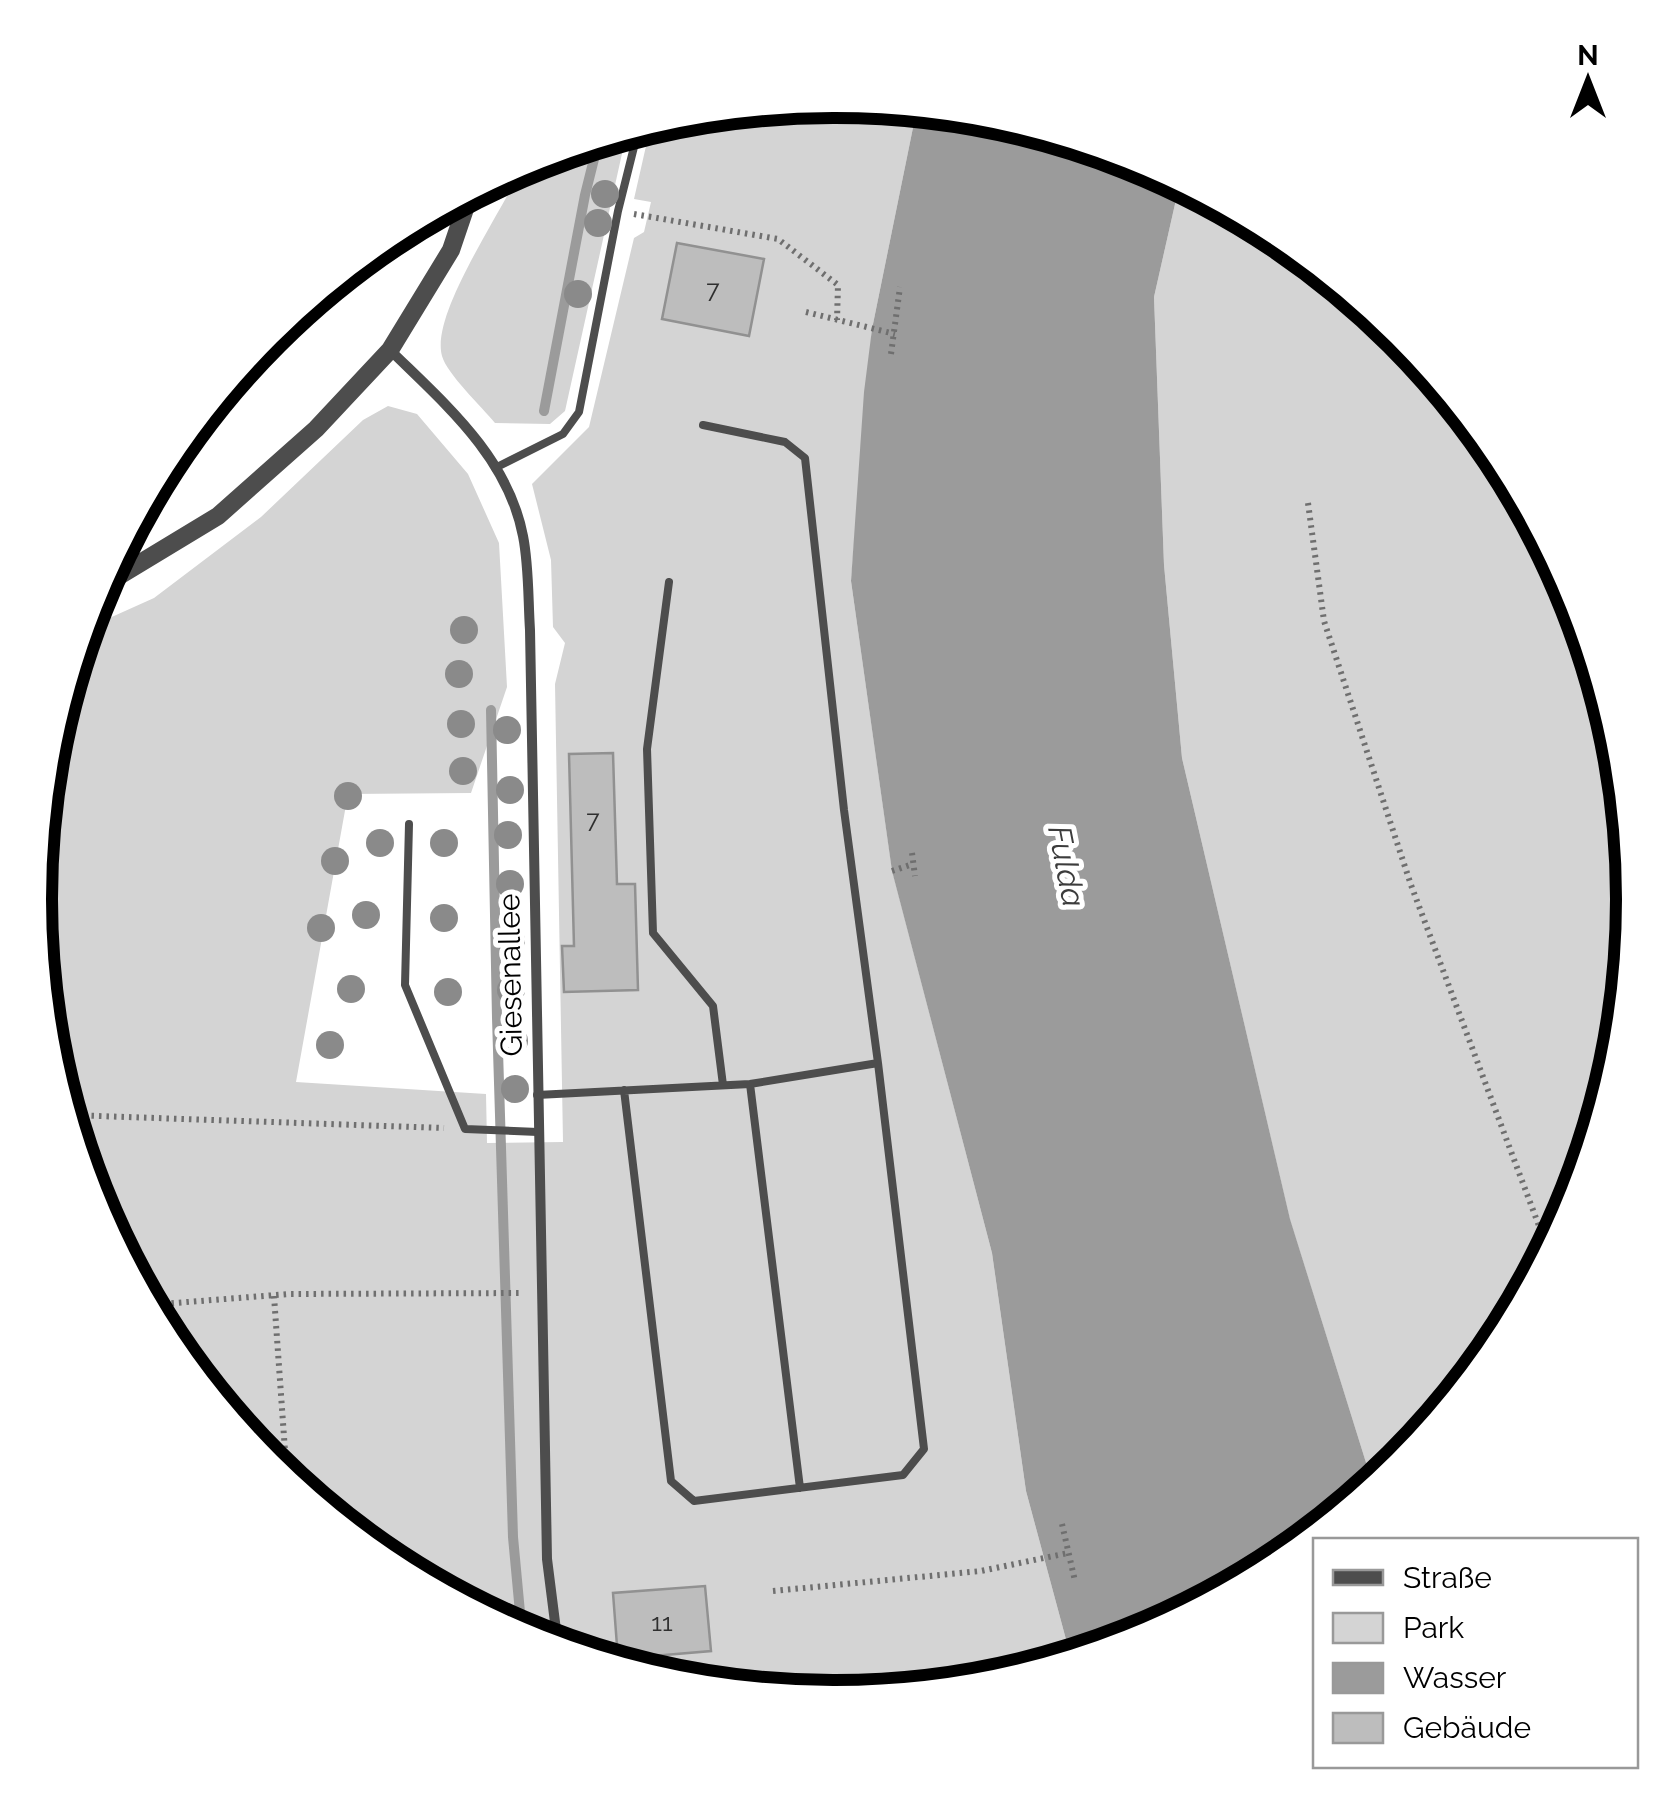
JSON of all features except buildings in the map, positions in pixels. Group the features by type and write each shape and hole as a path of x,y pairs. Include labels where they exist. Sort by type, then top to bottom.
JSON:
{"street":[{"path":"124,573 218,516 316,429 390,350 451,250 465,210"},
{"name":"Giesenallee","path":"390,350 470,428 510,496 524,537 530,630 547,1559 556,1629"}],"lane":[{"path":"496,468 563,434 579,412 635,143"},
{"path":"624,1090 671,1480 694,1500 903,1475 924,1449 844,810 805,458 786,442 703,425"},
{"path":"669,582 647,749 653,933 713,1006 723,1085"},
{"path":"409,824 405,985 466,1129 538,1132"},
{"path":"536,1095 750,1084 878,1063"},
{"path":"750,1084 800,1488"}],"path":[{"path":"618,211 778,239 838,285 837,320"},
{"path":"891,354 900,287"},
{"path":"806,312 895,334"},
{"path":"1308,503 1324,621 1411,885 1541,1231"},
{"path":"912,853 914,876"},
{"path":"892,870 913,864"},
{"path":"83,1116 466,1129"},
{"path":"166,1304 274,1296 513,1293"},
{"path":"274,1296 285,1456"},
{"path":"1062,1524 1075,1582"},
{"path":"773,1591 980,1571 1068,1553"}],"green space":[{"path":"783,119 914,122 872,329 851,581 892,870 992,1253 1026,1491 1067,1644 1036,1654 936,1674 885,1679 783,1679 732,1674 632,1654 583,1639 488,1600 443,1576 358,1519 319,1487 281,1452 214,1375 157,1290 133,1245 94,1150 79,1101 59,1001 52,899 54,848 59,797 79,697 104,620 154,598 261,517 363,420 388,406 417,414 468,474 499,543 507,687 471,793 348,794 296,1082 486,1094 487,1143 563,1142 555,684 565,643 553,627 551,560 532,484 589,427 634,238 644,232 651,202 634,199 647,141 732,124"},
{"path":"624,147 565,411 550,424 495,423 445,363 441,337 457,288 512,187"},
{"path":"1177,197 1268,249 1310,279 1387,346 1454,423 1511,508 1535,553 1574,648 1600,747 1614,848 1614,950 1600,1051 1574,1150 1535,1245 1484,1333 1422,1414 1368,1469 1290,1220 1182,758 1164,565 1154,297"}],"water":[{"name":"Fulda","path":"914,122 1036,144 1085,159 1177,197 1154,297 1164,565 1182,758 1290,1219 1368,1469 1310,1519 1225,1576 1133,1621 1067,1644 1026,1491 992,1253 892,871 851,581 872,329"}],"waterway":[{"path":"544,411 595,155"},
{"path":"491,710 513,1537 520,1614"}]}
